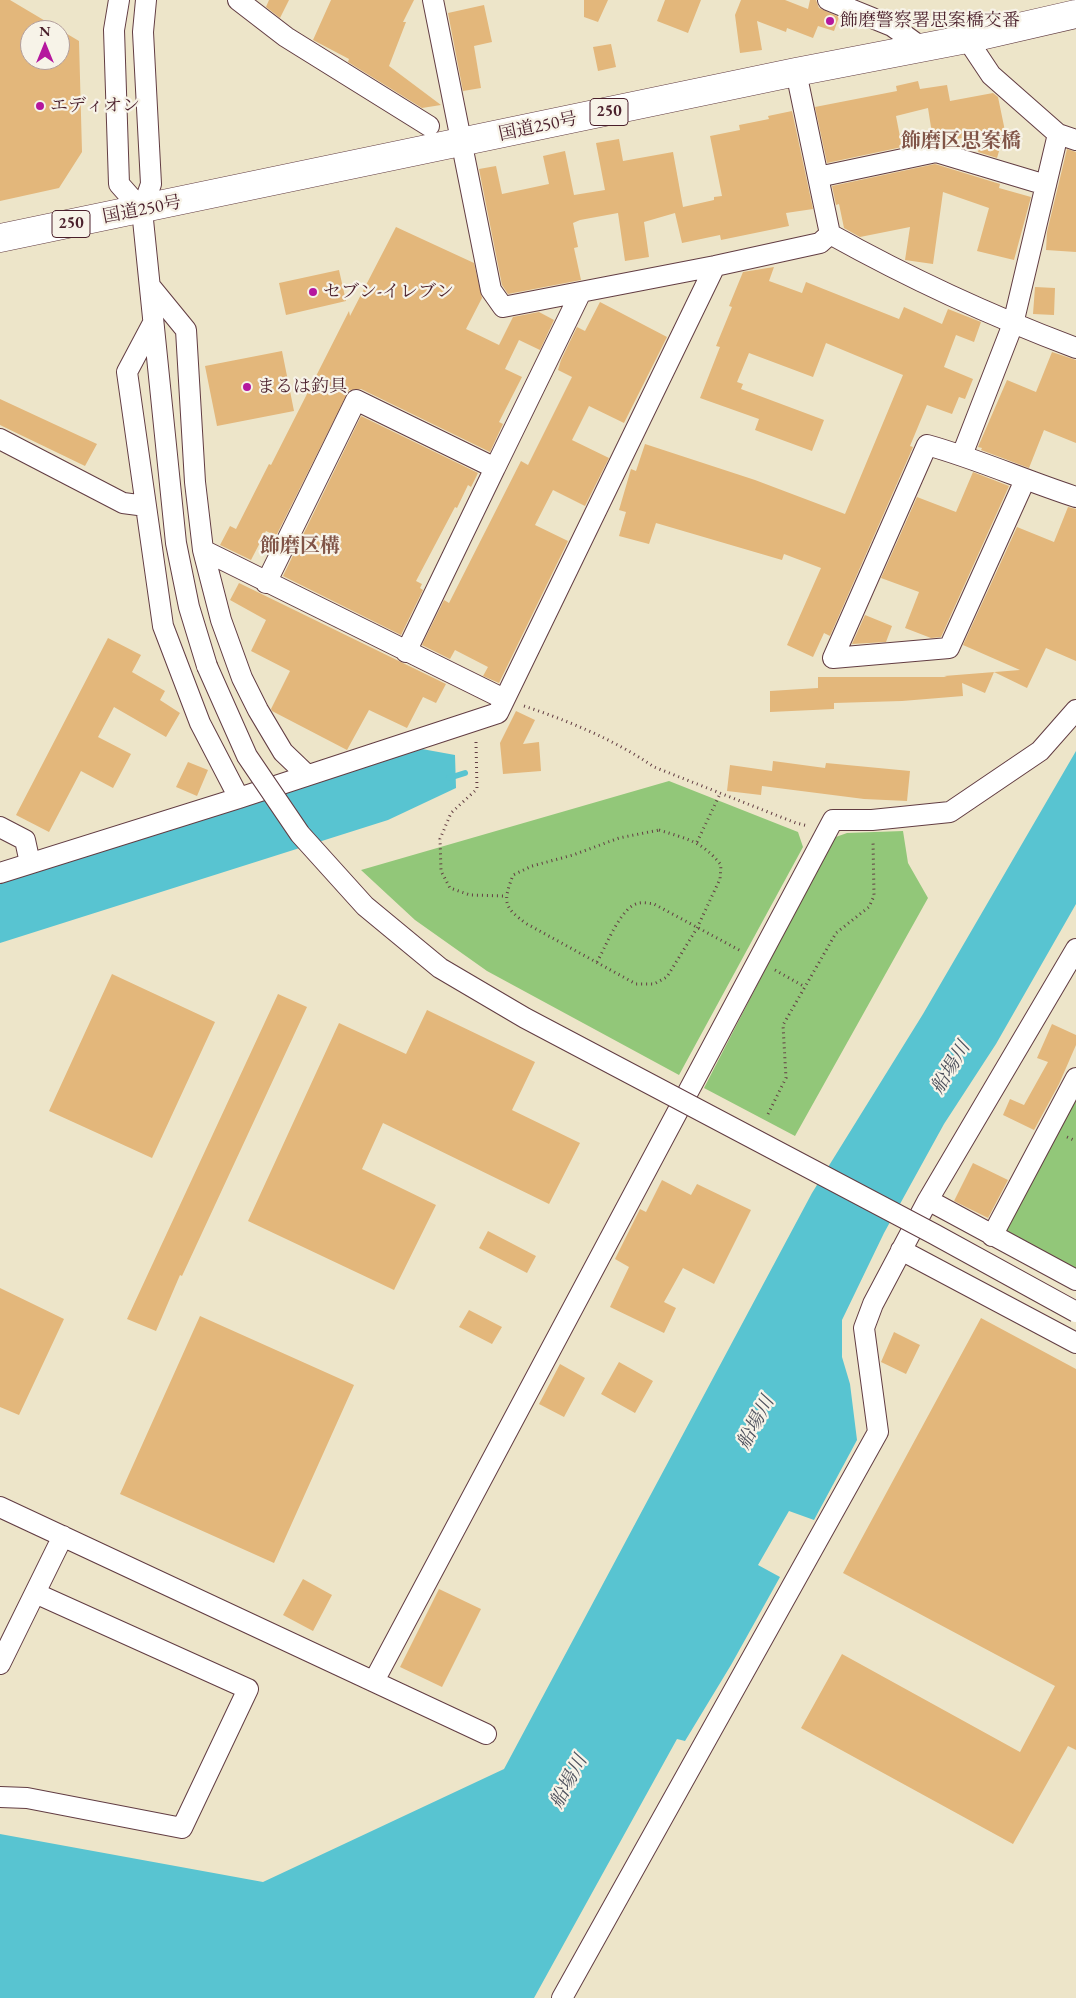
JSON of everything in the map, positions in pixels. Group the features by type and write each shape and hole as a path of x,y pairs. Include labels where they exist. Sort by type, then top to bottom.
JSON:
{"highway":[{"name":"国道250号","path":"0,238 460,144 796,72 967,40 1076,14"}],"street":[{"path":"119,0 114,30 120,184 142,210"},
{"path":"146,0 143,32 151,184 142,210 176,543 189,607 208,666 247,756 300,834 365,906 440,968 525,1018 934,1234 1076,1312"},
{"path":"238,0 286,37 429,126"},
{"path":"432,0 491,290 503,307 715,266 820,243 830,234"},
{"path":"828,0 848,4 892,26 922,47"},
{"path":"962,455 1013,324 1046,185 1067,137 991,75 967,40"},
{"path":"796,72 830,234 891,268 1013,324 1076,348"},
{"path":"818,177 936,152 1046,185"},
{"path":"0,873 239,798 498,713 715,266"},
{"path":"150,286 186,330 194,482 203,550 221,620 242,678 282,752 308,775"},
{"path":"406,652 581,292"},
{"path":"153,323 127,372 163,626 200,723 239,798"},
{"path":"266,582 356,400 495,468"},
{"path":"0,439 124,503 146,506"},
{"path":"1025,480 949,648 834,658 927,445 962,455 1025,480 1076,497"},
{"path":"203,550 504,699"},
{"path":"374,1681 833,820 872,820 950,812 1040,751 1070,726 1076,710"},
{"path":"0,827 25,840 30,863"},
{"path":"562,1998 878,1432 864,1328 873,1304 928,1200 1076,950"},
{"path":"992,1236 1076,1078"},
{"path":"928,1200 1076,1280"},
{"path":"900,1250 1076,1343"},
{"path":"0,1507 486,1734"},
{"path":"0,1664 63,1536"},
{"path":"0,1797 27,1798 182,1828 248,1689 35,1593"}],"path":[{"path":"504,699 566,720 641,758 654,767 720,794 796,823 828,830"},
{"path":"472,722 476,743 478,789 451,813 440,839 441,871 450,888 470,895 506,896"},
{"path":"697,842 720,794"},
{"path":"768,1114 786,1078 783,1025 836,933 869,907 874,896 872,820"},
{"path":"659,830 697,842 709,850 721,865 720,879 697,928 667,977 654,984 636,984 527,924 511,913 506,896 513,875 532,866 573,855 619,838 659,830"},
{"path":"597,962 624,914 632,905 643,902 654,904 805,987"}],"green space":[{"path":"669,781 798,832 803,847 679,1075 487,971 415,920 361,870"},
{"path":"903,831 908,863 928,898 795,1136 704,1088 833,838 847,833"},
{"path":"1076,1088 1076,1274 1003,1235"}],"water":[{"path":"422,749 455,755 456,788 388,820 0,943 0,883"},
{"name":"船場川","path":"1076,751 1076,904 996,1044 944,1124 884,1233 842,1320 842,1357 850,1384 857,1440 814,1520 789,1511 758,1565 780,1577 731,1665 685,1741 677,1739 534,1998 0,1998 0,1834 263,1882 504,1769 812,1193 923,1014"}],"building":[{"name":"エディオン","path":"0,0 10,0 44,20 20,20 20,70 70,70 70,36 79,41 82,152 59,188 0,201"},
{"path":"269,0 289,0 280,18 266,7"},
{"path":"331,0 414,0 403,22 406,22 389,66 441,105 422,108 348,62 349,59 313,40"},
{"path":"584,0 608,0 598,22 584,17"},
{"path":"665,0 701,0 688,33 657,21"},
{"path":"741,0 785,0 808,9 810,0 816,0 819,8 839,17 834,31 818,26 813,38 787,28 786,32 757,21 762,50 740,53 735,15"},
{"path":"484,5 492,42 474,46 481,88 463,91 448,13"},
{"path":"611,44 616,67 598,71 593,47"},
{"path":"918,81 920,89 947,85 950,101 993,93 998,97 1005,131 997,158 978,152 983,135 942,141 933,140 928,108 896,116 902,147 827,163 815,107 897,91 896,86"},
{"path":"792,111 813,209 786,213 789,226 721,240 720,235 682,243 675,213 644,222 649,257 625,261 618,213 580,220 573,223 578,247 574,248 581,280 508,294 502,285 479,169 496,166 502,194 549,184 543,156 565,151 574,195 605,190 596,143 619,139 623,161 673,152 683,207 714,200 714,197 722,196 710,136 740,130 739,125 769,119 768,116"},
{"path":"1067,149 1076,152 1076,252 1046,250 1047,232"},
{"path":"935,164 1000,184 999,188 1031,197 1014,260 977,251 989,208 943,192 933,264 905,260 910,227 860,237 844,228 839,204 836,205 832,186"},
{"path":"396,227 474,263 482,298 466,329 499,345 513,317 539,312 554,320 540,350 519,340 505,369 522,377 499,422 503,424 490,452 361,389 349,390 276,536 266,531 251,560 220,545 230,526 236,529 269,464 271,465 349,311 350,316"},
{"path":"774,267 769,281 802,293 806,282 899,319 904,307 942,324 948,309 981,322 974,342 956,335 944,367 973,379 965,399 959,397 952,414 927,405 910,446 913,447 830,636 824,633 813,657 787,645 821,568 784,554 782,560 656,523 649,544 619,536 626,512 619,510 631,469 636,471 645,444 755,480 845,514 903,375 826,343 813,377 749,353 737,382 743,384 741,389 824,420 812,451 755,430 759,419 700,398 720,347 716,346 732,307 729,306 743,272"},
{"path":"339,270 346,301 286,315 279,283"},
{"path":"1035,287 1055,288 1054,315 1033,314"},
{"path":"600,302 667,337 624,423 589,406 572,440 609,458 585,506 553,490 535,525 568,541 499,683 483,676 488,667 455,650 450,659 422,645 444,600 449,603 521,461 528,465 572,377 558,370 561,360 577,327 585,331"},
{"path":"282,351 294,411 217,426 205,366"},
{"path":"1052,352 1076,360 1076,443 1044,430 1029,468 981,450 982,448 978,447 1007,380 1036,392"},
{"path":"0,399 97,444 85,466 0,425"},
{"path":"361,416 478,473 471,487 468,485 457,508 455,507 416,581 422,584 420,588 423,590 401,635 283,576"},
{"path":"973,472 1009,486 941,637 931,638 905,628 919,592 881,578 917,497 956,512"},
{"path":"1068,507 1076,509 1076,661 1046,648 1027,688 994,672 1020,670 963,645 1017,527 1054,542"},
{"path":"239,583 446,684 436,703 423,697 407,728 369,710 347,750 272,711 271,709 290,671 251,651 266,620 230,600"},
{"path":"865,615 892,626 886,642 852,644"},
{"path":"108,638 141,655 132,672 165,691 160,700 180,713 166,737 114,707 98,737 131,754 113,788 81,771 49,832 16,815"},
{"path":"994,672 985,693 962,683 963,696 902,701 834,703 834,709 770,712 770,691 818,688 818,677 947,677 944,676"},
{"path":"516,711 535,720 523,744 539,742 541,771 503,774 500,743"},
{"path":"773,761 825,768 826,763 910,771 907,801 864,799 762,786 761,795 727,791 730,765 772,771"},
{"path":"188,762 208,770 197,796 176,787"},
{"path":"112,974 215,1022 152,1158 49,1111"},
{"path":"278,994 307,1007 182,1276 180,1275 156,1331 127,1319"},
{"path":"427,1010 535,1062 512,1110 580,1143 549,1204 383,1123 362,1169 436,1205 394,1290 248,1221 339,1023 406,1054"},
{"path":"1052,1024 1076,1035 1076,1045 1059,1084 1034,1130 1003,1115 1010,1099 1024,1105 1048,1062 1037,1058"},
{"path":"973,1163 1008,1180 988,1218 954,1201"},
{"path":"662,1180 691,1195 697,1184 751,1210 714,1284 683,1268 664,1302 676,1308 664,1333 610,1307 629,1267 615,1259 640,1209 646,1212"},
{"path":"488,1231 536,1256 527,1273 479,1248"},
{"path":"0,1288 64,1319 19,1415 0,1407"},
{"path":"469,1310 502,1327 492,1344 459,1327"},
{"path":"200,1316 354,1385 274,1563 120,1494"},
{"path":"981,1318 1076,1369 1076,1750 1068,1746 1013,1844 801,1728 842,1654 1020,1752 1055,1686 843,1573"},
{"path":"894,1332 920,1345 906,1374 881,1362"},
{"path":"619,1362 653,1381 635,1413 601,1394"},
{"path":"560,1364 585,1378 564,1417 539,1404"},
{"path":"303,1579 332,1595 313,1631 283,1615"},
{"path":"439,1589 481,1609 442,1687 400,1667"}],"waterway":[{"path":"449,778 465,773"}],"place":[{"name":"飾磨警察署思案橋交番","path":"830,21"},
{"name":"エディオン","path":"40,106"},
{"name":"セブン-イレブン","path":"313,292"},
{"name":"まるは釣具","path":"247,387"}],"district":[{"name":"飾磨区思案橋","path":"961,142"},
{"name":"飾磨区構","path":"300,547"}]}
